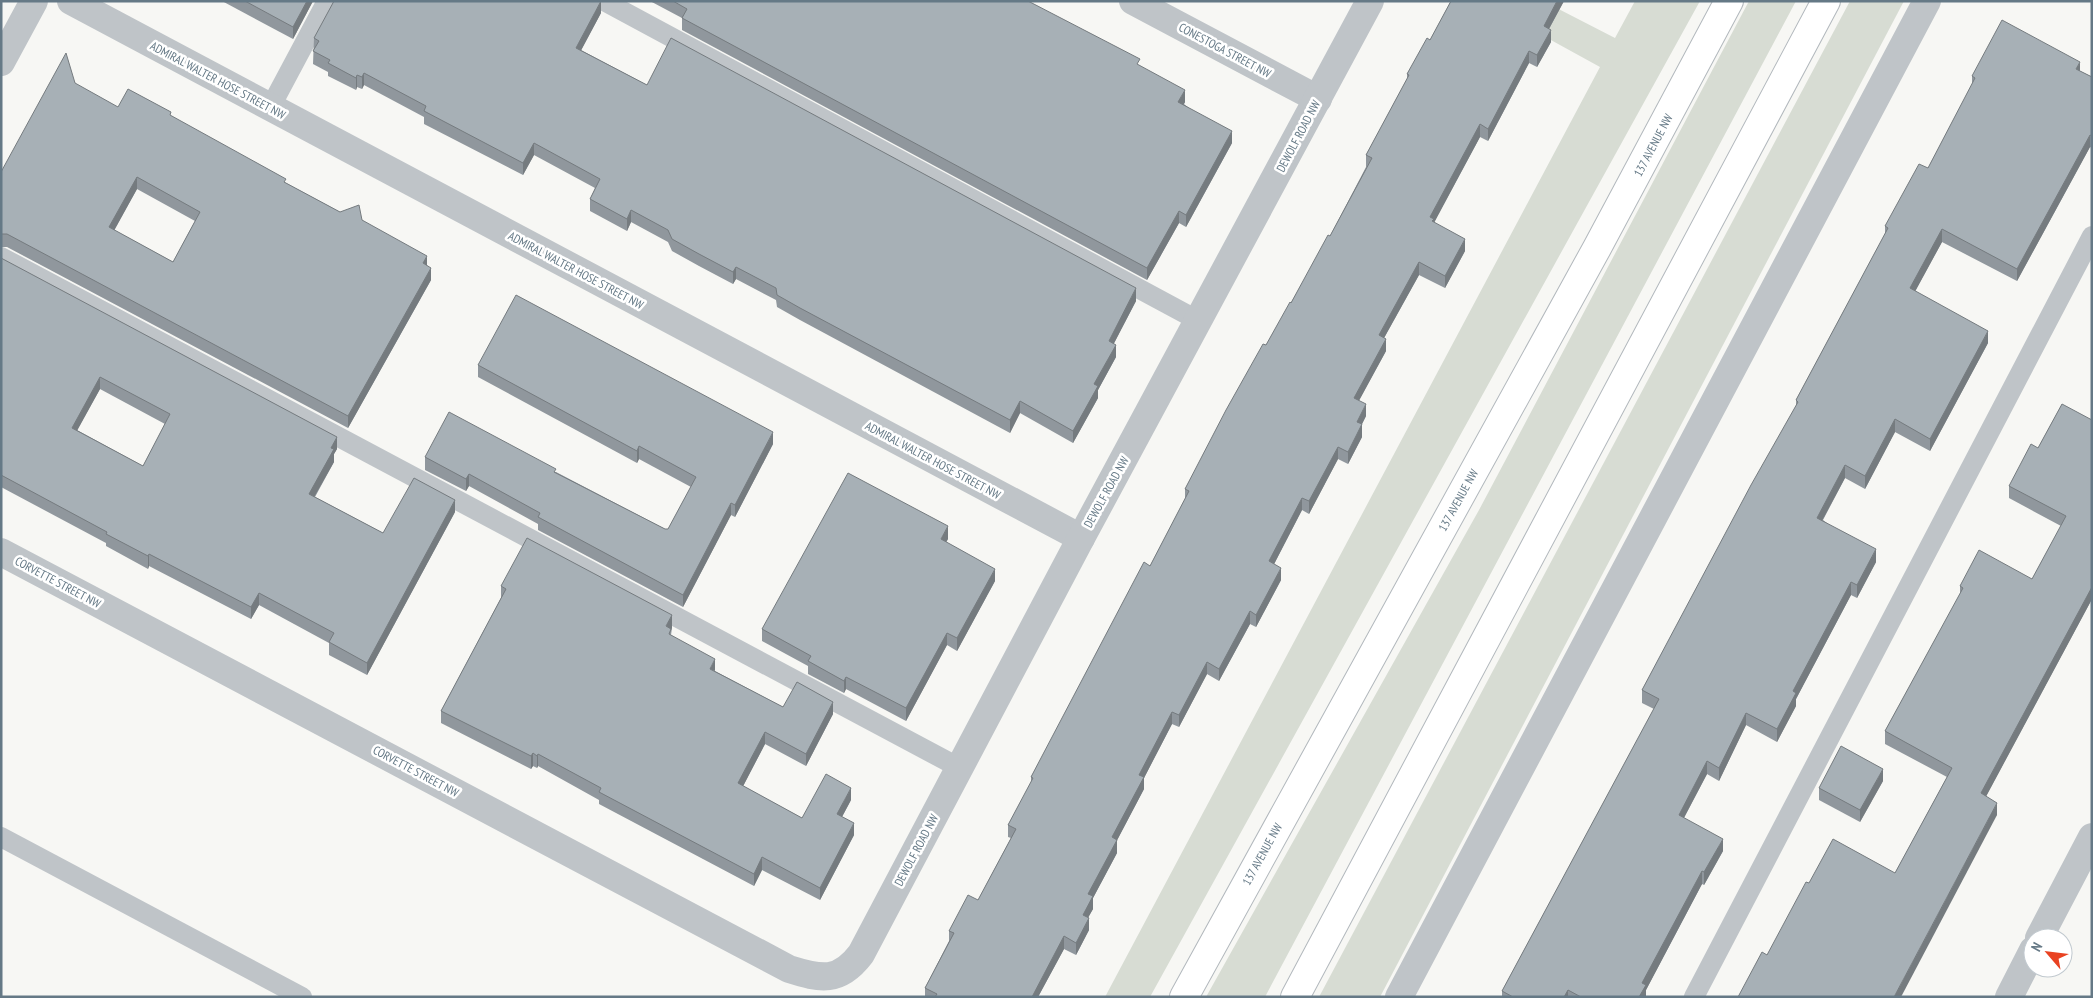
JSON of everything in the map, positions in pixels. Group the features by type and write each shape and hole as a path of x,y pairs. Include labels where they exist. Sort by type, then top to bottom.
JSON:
{"main road":[{"name":"137 AVENUE NW","path":"1184,997 1592,257 1730,1"},
{"path":"1295,997 1826,1"}],"street":[{"path":"1,62 34,1"},
{"name":"ADMIRAL WALTER HOSE STREET NW","path":"70,1 1081,538"},
{"name":"CONESTOGA STREET NW","path":"1133,1 1318,99"},
{"name":"DEWOLF ROAD NW","path":"834,977 851,967 861,954 1081,538 1370,1"},
{"path":"1399,997 1926,1"},
{"name":"CORVETTE STREET NW","path":"1,552 789,968 813,976 834,977"},
{"path":"2044,928 2092,837"},
{"path":"2009,997 2023,970"}],"lane":[{"path":"270,108 327,1"},
{"path":"604,1 1199,321"},
{"path":"1694,997 2092,236"},
{"path":"1,257 960,768"},
{"path":"1,837 302,997"}],"shaded area":[{"path":"1480,1 1543,1 1615,38 1635,1 1700,1 1150,997 1105,997 1600,67"},
{"path":"1749,1 1796,1 1265,997 1206,997 1479,510"},
{"path":"1850,1 1904,1 1380,997 1319,997"}],"building":[{"path":"245,1 307,1 293,27"},
{"path":"334,1 601,1 576,48 647,85 671,38 1136,288 1109,341 1116,345 1094,384 1098,386 1073,431 1020,401 1010,420 800,308 777,295 776,288 736,267 733,272 699,254 672,239 668,230 631,210 627,219 590,199 600,179 534,143 523,163 424,111 426,106 364,73 362,77 357,75 356,78 328,63 330,60 313,51 319,41 314,38"},
{"path":"673,1 1028,1 1140,59 1137,64 1185,90 1178,102 1232,131 1186,215 1179,211 1147,268 682,18 687,9"},
{"path":"1451,1 1557,1 1544,26 1551,30 1537,55 1529,51 1488,129 1480,124 1430,217 1434,219 1432,221 1465,239 1445,276 1419,262 1379,335 1386,339 1354,398 1366,404 1357,422 1362,424 1348,452 1338,447 1309,501 1302,498 1269,561 1281,568 1256,615 1250,611 1219,669 1207,662 1179,715 1172,712 1139,775 1144,777 1112,837 1117,840 1088,894 1093,896 1083,915 1089,918 1076,943 1064,936 1032,997 935,997 937,994 925,988 954,933 949,931 968,895 978,900 1016,829 1008,825 1033,778 1031,777 1144,562 1150,566 1189,491 1185,489 1226,410 1263,344 1266,345 1291,303 1328,235 1330,236 1372,158 1366,155 1409,75 1407,74 1427,38 1430,40"},
{"path":"2002,20 2080,62 2076,69 2092,77 2092,136 2090,135 2017,269 1942,229 1910,288 1988,331 1930,439 1895,419 1865,476 1845,465 1817,518 1876,549 1857,585 1851,582 1793,691 1796,693 1777,729 1746,713 1719,768 1707,761 1679,815 1723,839 1704,872 1702,871 1642,983 1646,985 1639,997 1581,997 1568,990 1564,997 1513,997 1502,991 1659,699 1642,690 1751,485 1798,402 1796,400 1888,228 1885,226 1919,164 1928,168 1975,78 1972,76"},
{"path":"66,53 75,83 118,107 128,89 171,112 170,115 286,179 284,182 340,212 359,205 362,220 427,256 423,263 431,268 348,416 7,234 1,234 1,172","holes":["137,177 200,212 173,262 109,227"]},
{"path":"1,258 337,437 331,448 334,449 309,494 383,533 414,478 455,500 367,663 329,642 334,633 259,593 251,607 106,534 107,532 1,475","holes":["100,377 170,414 143,466 72,428"]},
{"path":"516,295 773,432 735,505 731,503 683,595 538,517 540,513 469,474 466,479 425,457 449,412 556,469 554,472 668,529 696,477 639,446 637,451 478,365"},
{"path":"2062,404 2092,420 2092,587 1981,793 1997,803 1894,997 1738,997 1762,952 1767,955 1806,882 1809,883 1833,839 1895,873 1952,768 1885,731 1963,588 1960,586 1979,550 2032,579 2066,516 2009,486 2031,444 2038,448"},
{"path":"848,473 948,526 941,539 995,569 957,638 947,633 906,708 846,677 844,681 808,661 811,656 762,629"},
{"path":"527,538 672,615 666,626 671,629 669,634 715,659 710,669 783,707 797,682 833,702 806,754 765,732 738,783 802,818 826,774 851,788 837,814 854,823 820,888 762,857 754,874 599,792 601,788 538,754 537,756 533,753 531,756 441,711 506,589 501,586"},
{"path":"1841,746 1883,769 1860,810 1819,788"}]}
